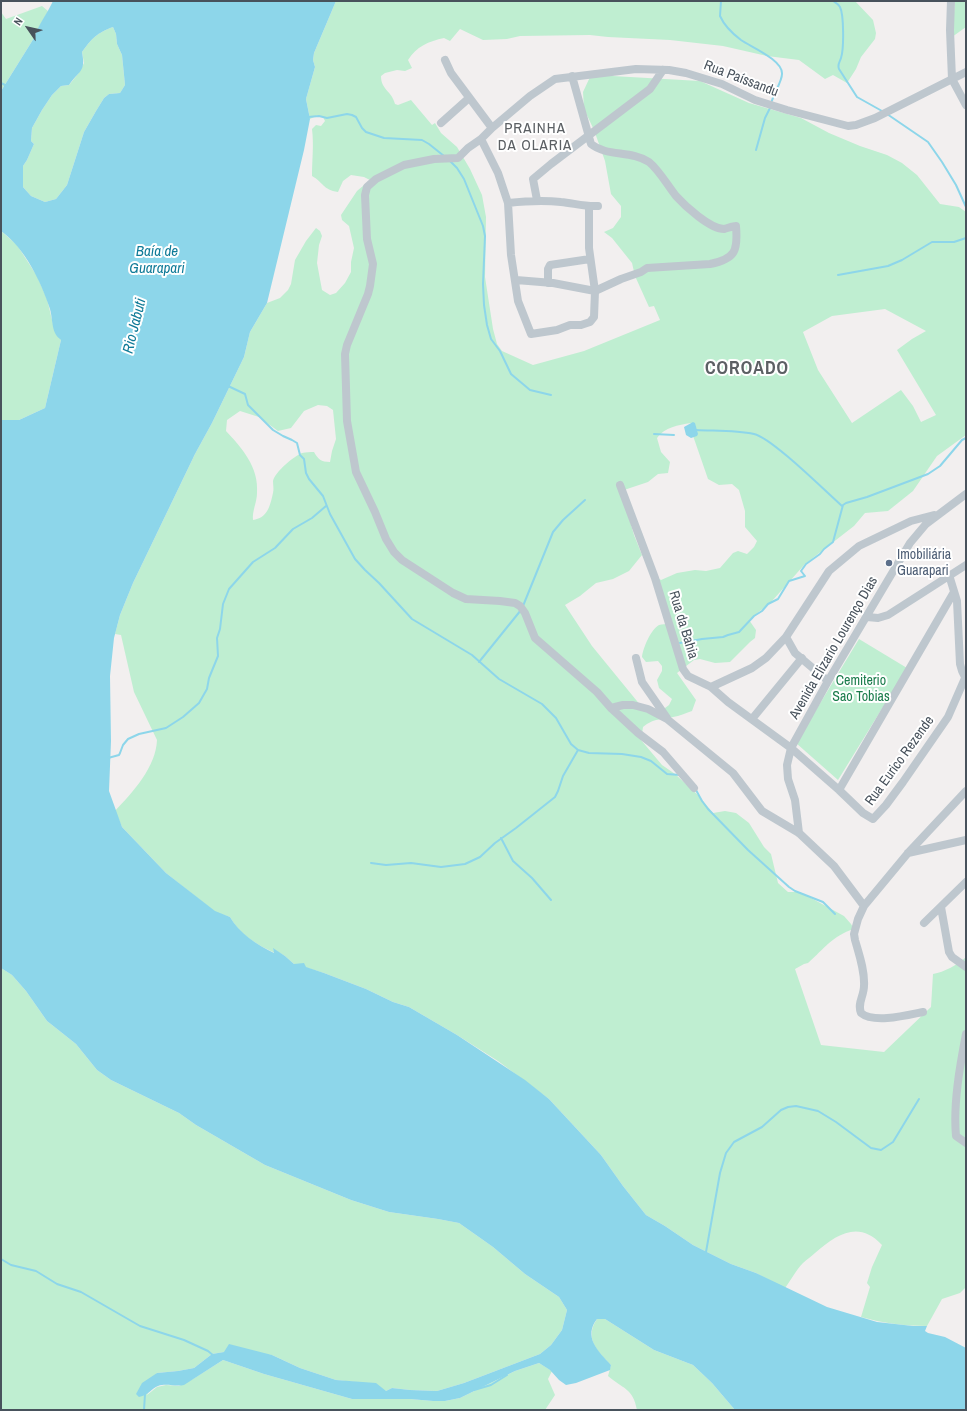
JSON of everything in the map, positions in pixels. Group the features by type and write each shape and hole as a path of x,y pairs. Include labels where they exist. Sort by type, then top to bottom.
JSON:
{"street":[{"path":"951,1 950,30 952,79 966,106"},
{"path":"445,60 451,73 492,128"},
{"name":"Rua Paíssandu","path":"611,708 597,692 535,638 525,613 520,606 515,603 500,601 466,599 453,593 402,560 394,552 386,539 356,472 346,421 345,354 347,345 368,294 373,264 367,239 365,195 367,187 376,179 404,165 434,159 458,158 468,148 482,139 492,128 530,96 554,78 636,69 669,70 686,73 722,84 755,100 848,126 856,125 875,118 966,72"},
{"path":"537,200 533,179 550,164 650,89 663,70"},
{"path":"516,280 548,283 595,291 641,272 647,268 720,262 730,257 737,244 736,226 724,228 716,227 706,221 685,205 650,163 640,158 604,151 591,144 572,76"},
{"path":"441,123 469,98"},
{"path":"482,139 498,173 508,203 511,255 516,280 518,302 531,334 557,330 570,325 581,325 590,322 594,317 595,291 590,259 588,229 594,206 537,200 508,203"},
{"path":"548,283 548,269 550,265 590,259"},
{"name":"Rua da Bahia","path":"620,485 655,578 683,669 688,676 711,687 791,748 839,790"},
{"name":"Avenida Elizario Lourenço Dias","path":"799,833 795,800 788,779 787,764 791,748 828,681 910,543 926,524 966,494"},
{"path":"711,687 752,668 766,658 786,637 829,571 859,546 911,521 939,514"},
{"path":"867,617 878,618 888,615 966,565"},
{"path":"949,575 957,601 960,664 965,679"},
{"path":"839,790 954,592"},
{"path":"786,637 795,653 828,681"},
{"path":"636,658 642,682 667,719"},
{"path":"752,719 802,658"},
{"name":"Rua Eurico Rezende","path":"839,790 863,813 872,819 886,805 948,717 965,679"},
{"path":"611,708 623,705 633,705 648,709 667,719 733,773 762,811 799,833 834,866 864,906"},
{"path":"611,708 638,733 662,752 694,788"},
{"path":"923,1012 886,1018 869,1017 861,1013 859,1006 864,984 862,967 854,937 858,919 864,906 908,853 966,791"},
{"path":"908,853 966,840"},
{"path":"924,923 966,882"},
{"path":"941,907 949,952 952,957 966,966"},
{"path":"966,1034 956,1095 955,1116 956,1136 966,1143"}],"green space":[{"path":"336,1 855,1 873,20 876,33 875,39 861,57 856,69 847,83 833,75 825,79 799,60 767,56 723,46 670,40 590,35 520,36 507,39 483,40 460,29 450,41 444,38 428,43 419,48 408,60 412,68 405,71 397,70 385,73 381,76 381,81 392,96 395,104 398,105 411,100 432,125 435,123 441,133 457,147 470,169 482,195 486,217 485,277 493,329 497,344 502,351 533,365 584,351 660,320 654,306 649,307 635,276 632,263 612,238 604,232 613,228 621,217 621,206 611,194 605,161 594,130 584,109 583,92 590,77 595,75 700,81 749,103 801,118 829,133 887,155 902,163 917,175 940,204 959,207 966,212 966,435 937,456 913,491 888,511 865,513 854,526 805,564 772,601 749,620 756,630 755,638 730,662 715,663 700,659 694,660 677,673 696,700 692,711 676,717 655,720 647,724 643,727 641,740 662,765 675,774 699,796 713,813 725,811 736,813 749,823 764,847 771,854 778,883 788,892 800,892 844,916 854,929 834,939 808,963 795,969 821,1045 884,1052 931,1007 933,974 951,968 966,957 966,1287 960,1293 942,1299 927,1326 894,1324 861,1317 870,1287 867,1283 872,1267 882,1245 873,1237 865,1233 848,1232 823,1246 803,1263 785,1288 756,1273 731,1264 693,1245 646,1215 601,1155 549,1099 498,1061 409,1007 393,1002 366,989 324,973 294,964 285,956 273,949 275,953 255,943 238,929 230,917 215,912 166,873 122,827 115,811 129,796 148,769 153,760 157,740 134,692 121,635 115,634 120,615 133,583 195,454 244,357 250,332 267,303 280,298 288,290 291,284 295,260 306,241 316,228 320,231 322,236 319,245 317,263 322,290 330,295 336,293 345,283 351,272 351,262 354,248 349,226 342,220 341,215 357,191 370,180 364,177 351,175 343,181 338,192 329,190 312,176 312,129 316,125 321,126 325,121 323,117 318,115 310,119 306,99 315,67 313,60 314,53","holes":["885,309 926,331 897,350 936,415 921,422 913,406 901,390 852,423 818,370 803,332 832,316","318,405 327,406 333,410 336,439 330,462 320,460 314,452 306,452 294,457 274,477 271,503 267,511 262,517 253,520 257,493 255,475 252,466 243,451 226,431 227,420 240,411 259,417 278,431 291,428 304,411","691,423 691,430 708,479 719,485 732,484 739,490 745,511 745,527 757,541 754,547 747,554 738,551 733,553 720,568 706,571 695,570 677,573 661,580 655,576 669,624 659,625 653,630 646,644 642,657 646,662 658,661 662,666 662,671 657,680 659,688 672,699 669,705 661,711 641,706 592,646 565,605 580,596 596,583 613,579 629,571 642,555 634,535 621,491 648,482 658,474 668,473 670,462 661,452 657,438 664,431"]},
{"path":"955,1 966,1 966,27 952,37"},
{"path":"42,6 48,11 34,38 1,91 1,12 6,19"},
{"path":"113,27 116,34 117,44 122,55 125,85 120,93 109,94 104,98 96,111 84,132 67,185 56,199 45,202 31,196 23,187 23,166 34,144 31,141 32,128 52,95 61,86 69,85 78,74 84,63 82,52 89,43 95,36"},
{"path":"1,231 17,245 37,276 47,299 53,324 61,340 45,408 19,420 1,420"},
{"name":"Cemiterio Sao Tobias","path":"859,639 907,668 838,780 796,743"},
{"path":"1,968 12,975 26,991 47,1021 76,1044 97,1070 111,1080 179,1113 196,1125 265,1165 351,1200 389,1212 459,1223 493,1247 525,1274 559,1297 567,1310 562,1330 551,1345 540,1354 464,1383 437,1391 392,1388 386,1391 355,1382 336,1380 300,1368 272,1355 224,1352 212,1354 194,1368 157,1373 147,1395 157,1387 166,1385 179,1386 223,1360 264,1374 352,1399 410,1399 445,1401 460,1398 515,1371 539,1363 552,1371 548,1379 555,1395 545,1410 1,1410"},
{"path":"597,1319 605,1319 654,1350 693,1365 712,1383 735,1410 637,1410 633,1397 630,1393 608,1376 611,1365 601,1355 592,1338 593,1326"}],"water":[{"name":"Baía de Guarapari","path":"53,1 336,1 314,53 313,60 315,67 306,99 310,119 304,150 267,303 250,332 244,357 195,454 133,583 120,615 114,638 110,676 111,741 109,791 122,827 166,873 215,911 230,917 243,933 261,946 274,953 273,948 294,964 304,963 306,967 366,989 393,1002 409,1007 457,1035 525,1080 549,1099 601,1155 646,1215 693,1245 731,1264 756,1273 827,1307 877,1322 927,1326 925,1331 928,1333 945,1337 966,1348 966,1410 735,1410 712,1383 693,1365 654,1350 605,1319 597,1319 591,1332 597,1349 611,1365 610,1370 576,1383 566,1385 550,1370 539,1363 515,1371 460,1398 445,1401 410,1399 352,1399 264,1374 223,1360 184,1385 161,1385 142,1396 139,1397 136,1394 142,1383 157,1373 194,1368 212,1354 224,1352 229,1344 272,1355 300,1368 336,1380 376,1383 386,1391 392,1388 437,1391 464,1383 540,1354 551,1345 562,1330 567,1310 559,1297 525,1274 493,1247 459,1223 389,1212 351,1200 265,1165 196,1125 179,1113 111,1080 97,1070 76,1044 47,1021 26,991 12,975 1,968 1,420 19,420 45,408 61,340 55,333 50,309 31,266 18,247 1,231 1,91 34,38","holes":["113,27 116,34 117,44 122,55 125,85 120,93 109,94 104,98 96,111 84,132 67,185 56,199 45,202 31,196 23,187 23,166 34,144 31,141 32,128 52,95 61,86 69,85 81,71 83,64 82,52 95,36"]},
{"path":"693,422 695,423 698,434 697,436 691,438 686,435 684,427"}],"waterway":[{"path":"721,1 720,16 729,29 741,40 766,54 781,69 782,77 771,104"},
{"path":"833,1 840,6 842,17 843,47 838,67 857,97 882,111"},
{"path":"1,83 7,86"},
{"path":"756,150 765,118 770,108"},
{"path":"308,117 319,116 327,118 347,114 352,115 356,117 366,132 384,138 422,140 444,156"},
{"path":"887,114 928,142 956,185 966,207"},
{"path":"450,161 457,168 464,179 483,226 485,236 483,284 484,305 491,339 500,351 511,374 530,390 551,395"},
{"path":"838,275 888,266 902,260 932,242 954,242 966,238"},
{"path":"228,386 245,394 248,405 273,430 297,443 300,455 304,459 306,473 323,496 330,514 355,559 412,619 472,655 499,679 542,704 556,718 571,744 578,750 589,753 622,754 641,757 651,761 667,774 680,775"},
{"path":"696,430 740,432 754,434 762,438 785,455 842,506"},
{"path":"654,434 674,435"},
{"path":"680,643 723,637 739,632 768,604 778,599 789,581 805,576 801,571 806,564 833,542 843,505 928,474 940,466 962,440 966,438"},
{"path":"523,606 553,532 563,520 585,500"},
{"path":"108,758 119,755 123,745 128,739 139,734 166,728 183,717 199,703 207,689 209,678 218,656 217,638 220,629 223,604 229,589 253,562 275,548 293,529 312,518 326,506"},
{"path":"479,662 521,610"},
{"path":"371,863 386,865 411,863 441,867 465,864 480,857 495,843 555,797 563,776 578,750"},
{"path":"696,790 708,809 748,850 789,887 795,891 823,902 835,914"},
{"path":"501,838 513,861 532,878 551,900"},
{"path":"706,1252 720,1173 726,1153 734,1142 762,1127 781,1110 796,1106 818,1111 836,1122 871,1148 881,1150 893,1142 919,1099"},
{"path":"1,1259 11,1265 36,1271 57,1284 81,1292 140,1326 184,1340 208,1351 214,1356"},
{"path":"474,1390 491,1385 507,1375"},
{"path":"144,1410 145,1394"}],"place":[{"name":"Imobiliária Guarapari","path":"889,563"}],"district":[{"name":"PRAINHA DA OLARIA","path":"535,138"},
{"name":"COROADO","path":"747,369"}],"water label":[{"name":"Rio Jabuti","path":"135,326"}]}
